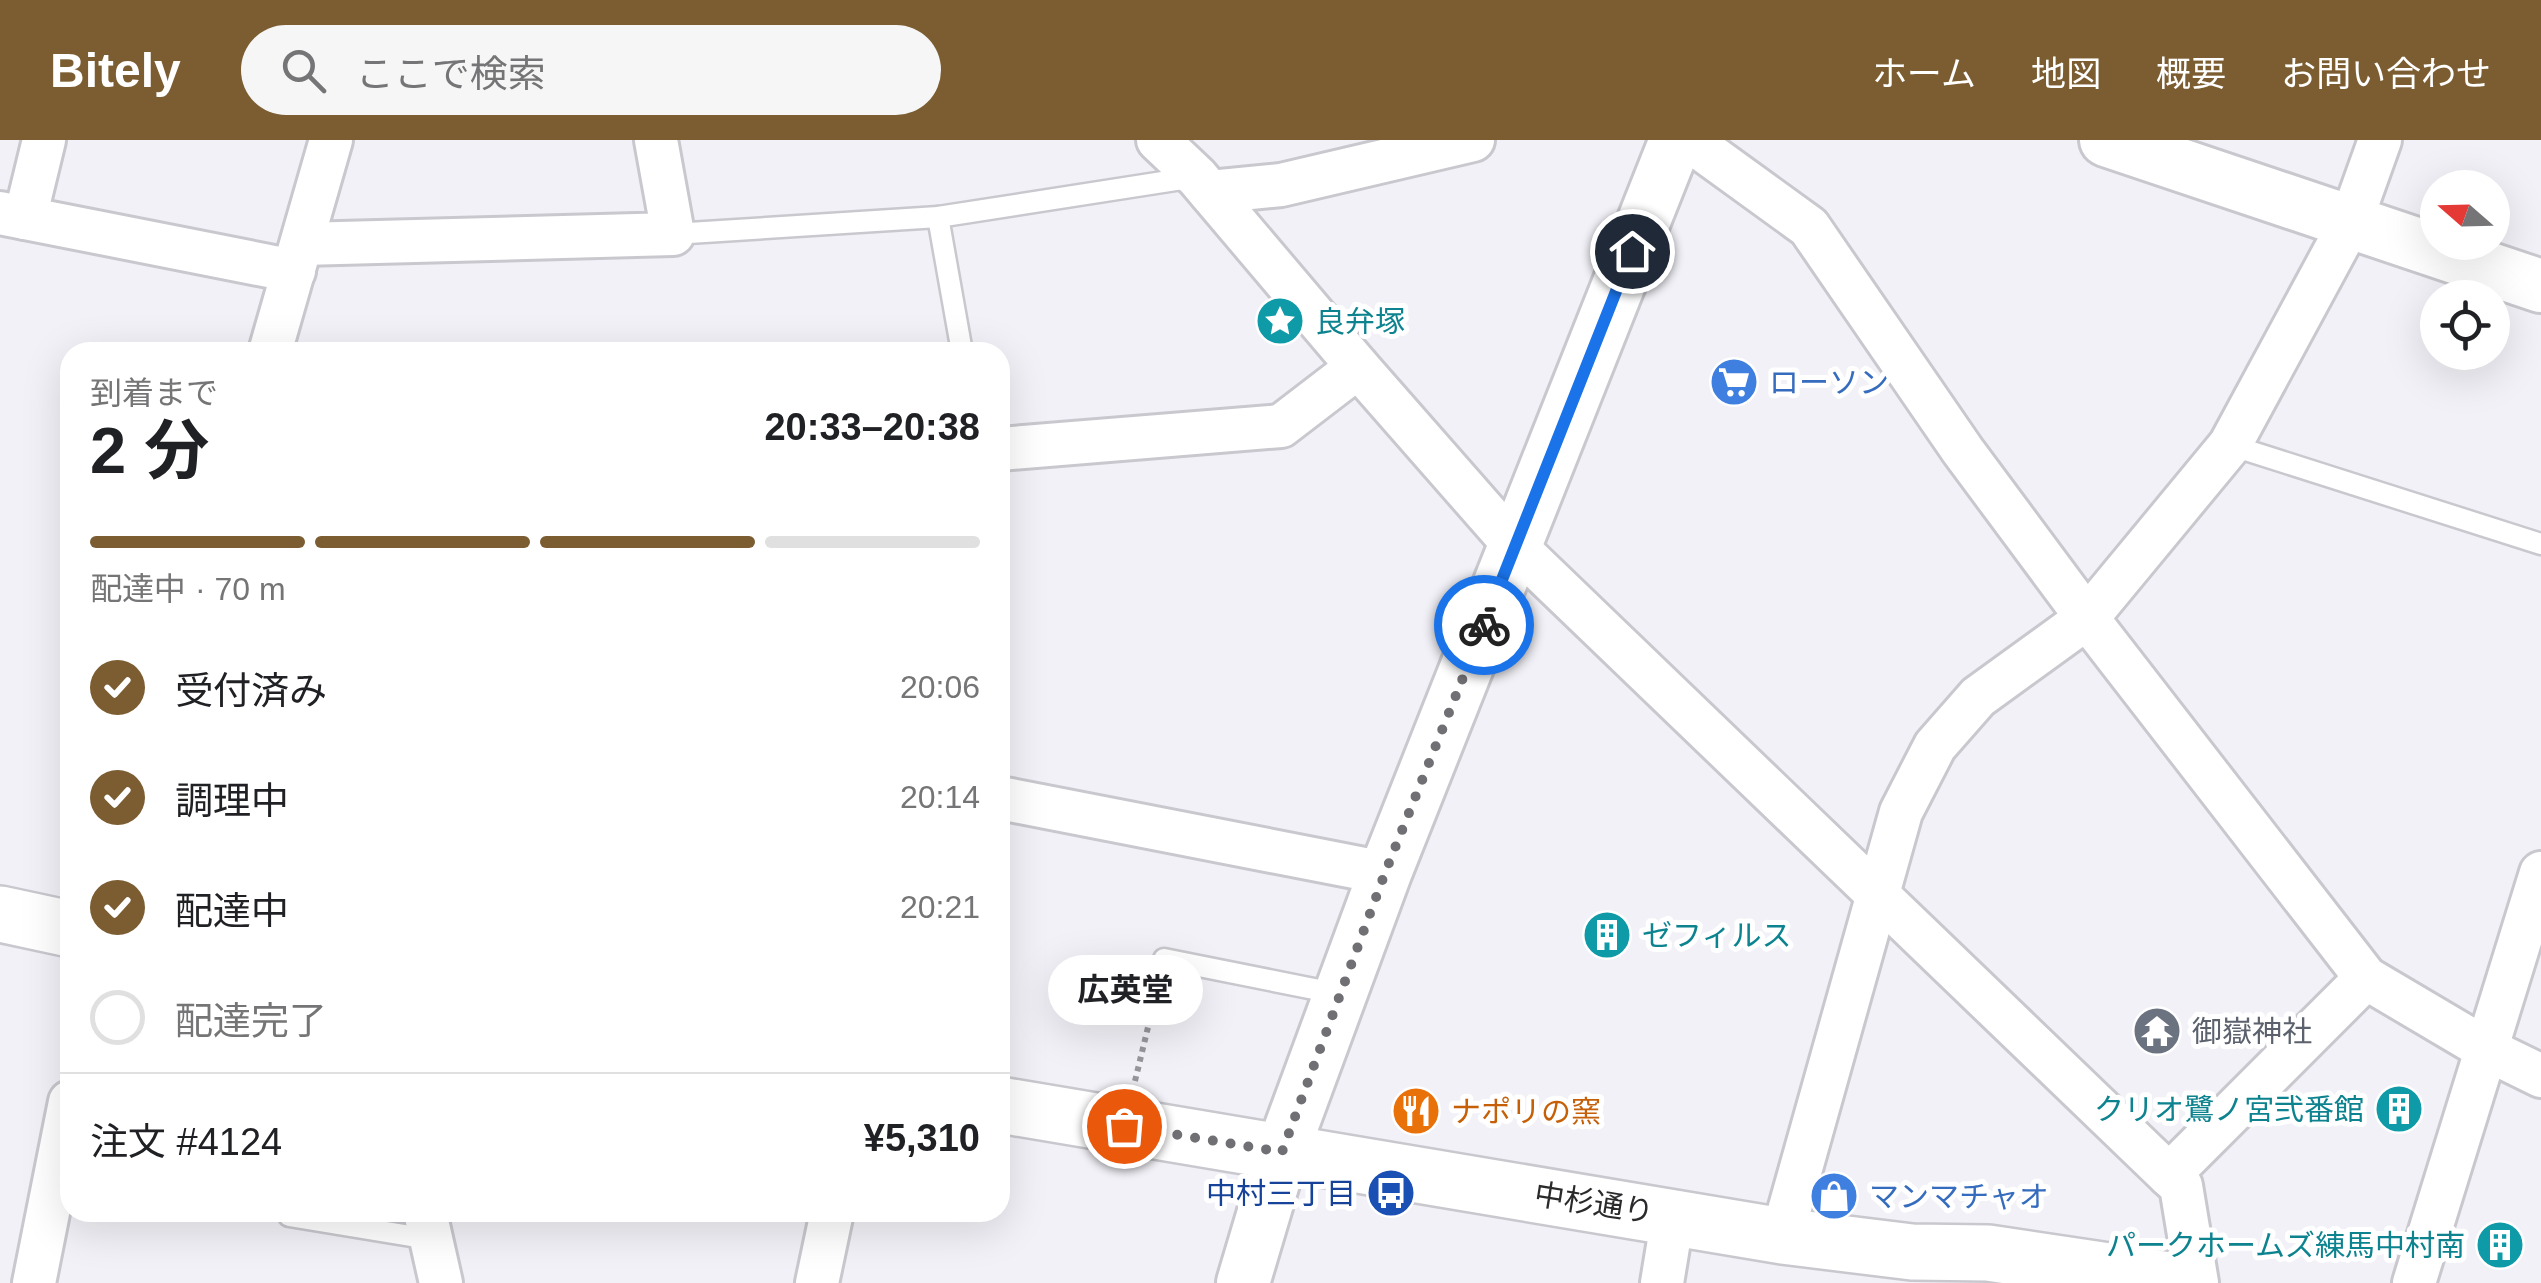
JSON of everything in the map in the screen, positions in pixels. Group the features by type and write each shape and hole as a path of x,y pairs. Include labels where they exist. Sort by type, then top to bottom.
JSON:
{"main road":[{"path":"0,914 60,927"},
{"name":"中杉通り","path":"1010,1107 1782,1236 1912,1252 1988,1253 2189,1283"}],"street":[{"path":"44,140 12,215 298,258 673,234 656,140"},
{"path":"273,342 332,140"},
{"path":"1158,140 1204,184 1358,368 1516,546 2181,1186 2198,1283"},
{"path":"1204,184 1281,185 1474,140"},
{"path":"1243,1283 1282,1152 1385,873 1676,140"},
{"path":"1688,140 1809,227 1962,452 2366,978 2486,1049 2541,1076"},
{"path":"2106,140 2541,286"},
{"path":"1782,1236 1877,892 1902,812 1935,746 1978,697 2087,618 2230,445 2351,221 2380,140"},
{"path":"1010,448 1281,426 1358,368"},
{"path":"1010,800 1385,873"},
{"path":"2414,1283 2541,873"},
{"path":"2170,1175 2366,978"},
{"path":"34,1283 60,1152"},
{"path":"1662,1283 1673,1216"},
{"path":"817,1283 830,1222"},
{"path":"427,1226 446,1282"}],"lane":[{"path":"673,234 938,218 1157,180 1204,184"},
{"path":"938,218 960,342"},
{"path":"2230,445 2541,544"},
{"path":"1164,959 1340,995"},
{"path":"371,1222 427,1226"}],"path":[{"path":"1124,1126 1164,959"}],"way so far":[{"path":"1124,1126 1282,1152 1385,873 1484,625"}],"place":[{"name":"良弁塚","path":"1280,321"},
{"name":"ローソン","path":"1734,382"},
{"name":"ゼフィルス","path":"1607,935"},
{"name":"御嶽神社","path":"2157,1031"},
{"name":"クリオ鷺ノ宮弐番館","path":"2399,1109"},
{"name":"ナポリの窯","path":"1416,1111"},
{"name":"広英堂","path":"1124,1126"},
{"name":"中村三丁目","path":"1391,1193"},
{"name":"マンマチャオ","path":"1834,1196"},
{"name":"パークホームズ練馬中村南","path":"2500,1245"}],"route":[{"path":"1484,625 1632,251"}]}
